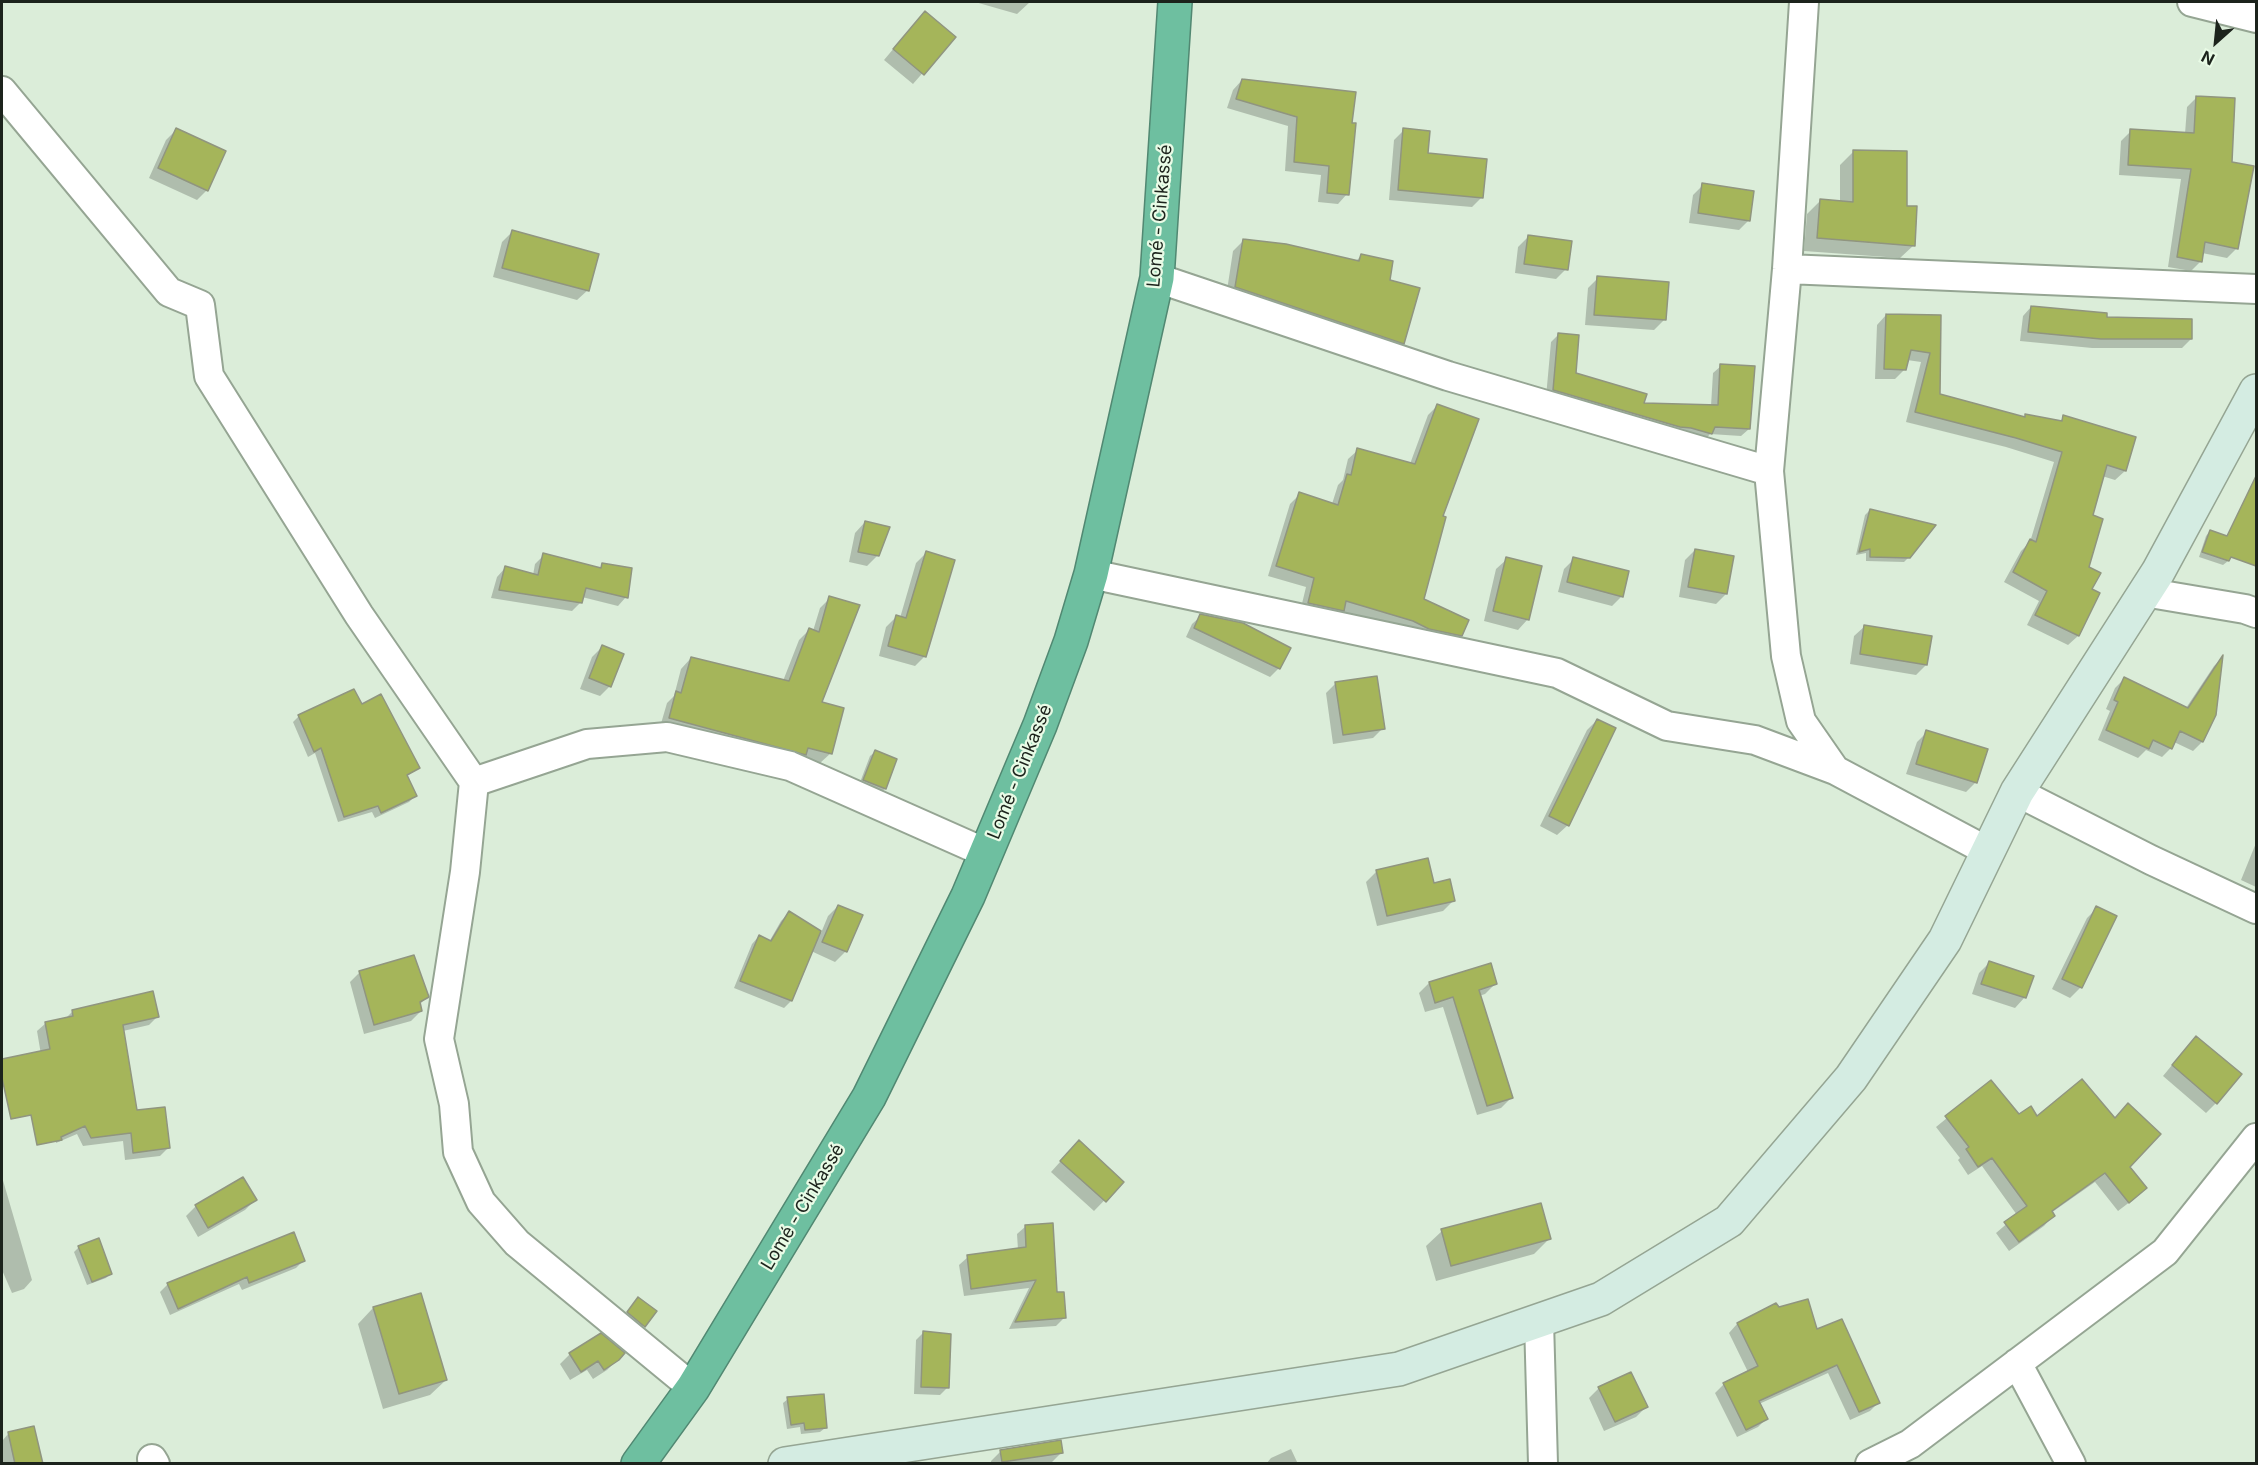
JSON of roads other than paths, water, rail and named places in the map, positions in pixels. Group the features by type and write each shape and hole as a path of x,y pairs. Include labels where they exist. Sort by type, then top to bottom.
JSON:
{"highway":[{"name":"Lomé - Cinkassé","path":"642,1462 693,1388 869,1097 968,896 1040,725 1071,641 1092,574 1157,278 1175,2"}],"street":[{"path":"1804,2 1787,269 1769,471 1786,656 1801,721 1835,770"},
{"path":"2192,2 2256,18"},
{"path":"2,91 169,292 200,304 209,376 359,615 474,782 464,883 439,1039 454,1104 458,1152 481,1202 517,1243 693,1388"},
{"path":"1787,269 2256,289"},
{"path":"1157,278 1448,376 1769,471"},
{"path":"785,1464 1399,1369 1601,1299 1729,1221 1851,1078 1945,940 2017,792 2158,572 2256,391"},
{"path":"1092,574 1557,673 1667,726 1755,740 1835,770 1989,852"},
{"path":"2144,592 2245,609 2256,613"},
{"path":"474,782 587,744 667,737 790,766 986,853"},
{"path":"2017,792 2151,860 2256,909"},
{"path":"1870,1464 1910,1444 2165,1252 2256,1138"},
{"path":"1539,1321 1543,1464"},
{"path":"2017,1363 2071,1464"}]}
